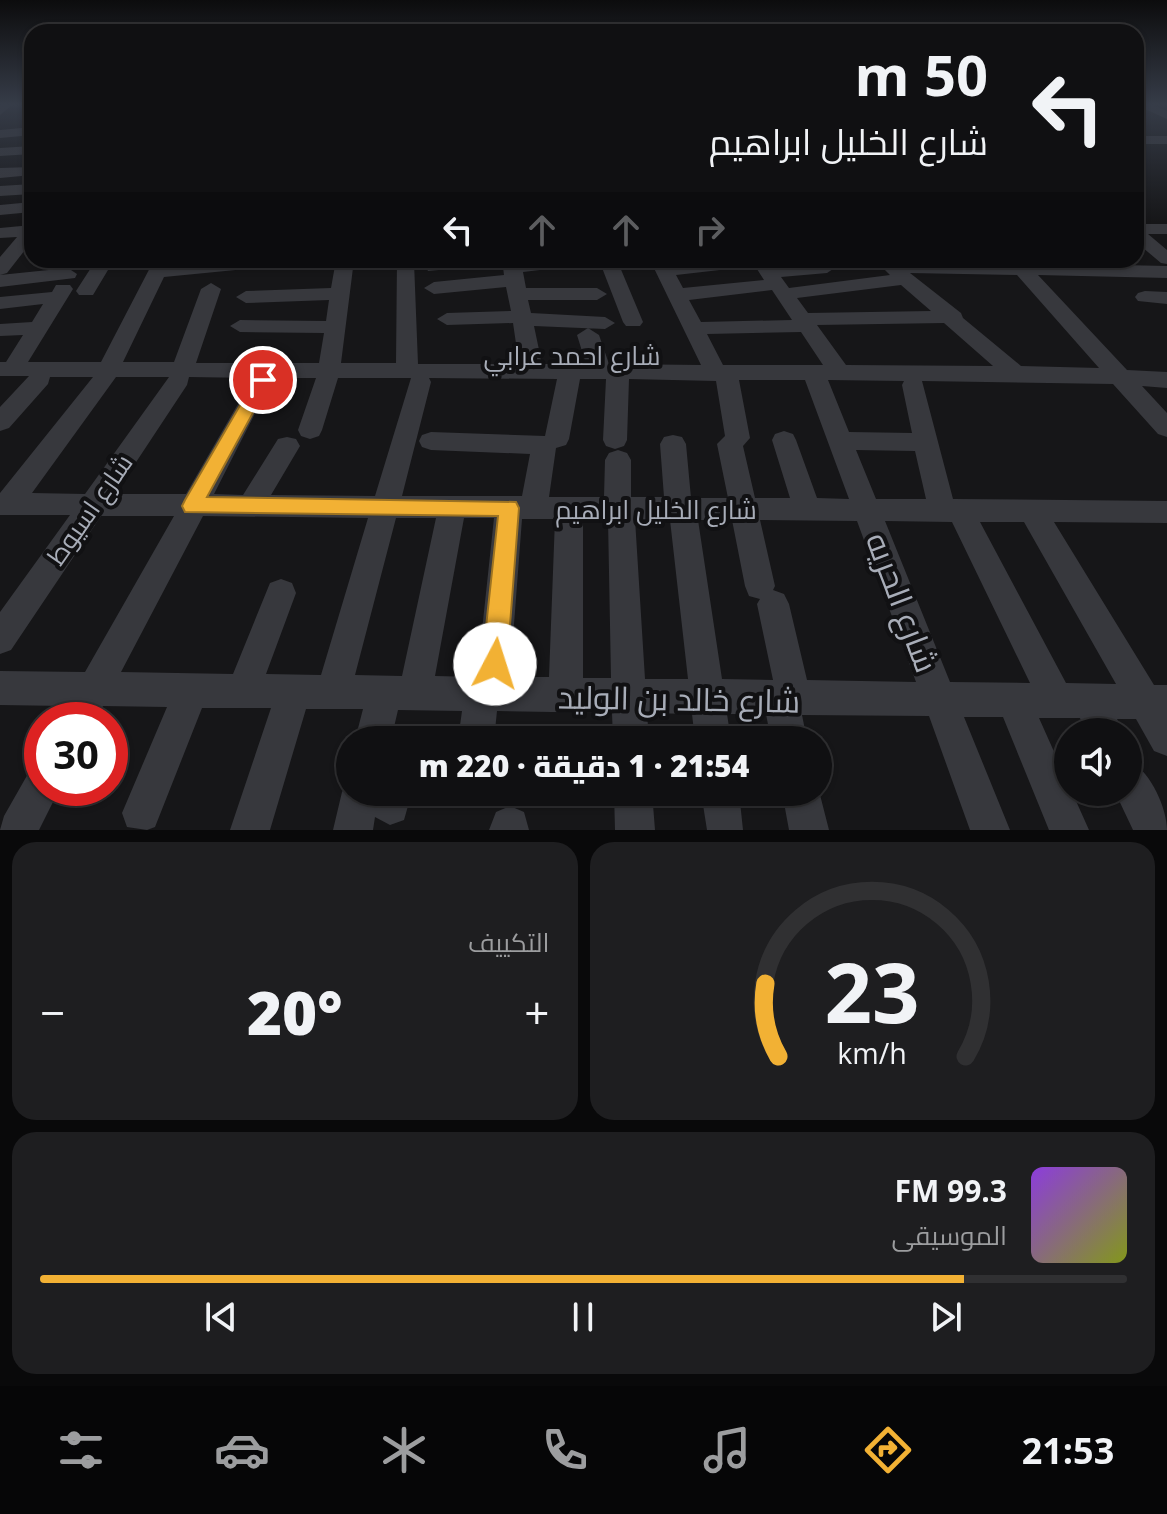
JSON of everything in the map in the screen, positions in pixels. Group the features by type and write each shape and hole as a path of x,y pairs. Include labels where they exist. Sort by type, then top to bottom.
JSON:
{"street":[{"path":"0,152 24,149"},
{"path":"3,175 24,172"},
{"path":"0,191 24,190"},
{"path":"0,210 24,208"},
{"path":"1144,231 1165,230"},
{"path":"0,233 24,231"},
{"path":"1144,238 1167,259"},
{"path":"5,260 24,239"},
{"path":"86,291 100,268"},
{"path":"5,504 106,374 159,268"},
{"path":"310,430 328,376 344,268"},
{"path":"333,693 385,507 414,376 405,268"},
{"path":"450,268 510,272 597,294"},
{"path":"434,288 534,268"},
{"path":"611,268 633,322"},
{"path":"663,268 693,328 724,377 745,509 787,699 788,726"},
{"path":"689,268 770,274 894,268 1016,374"},
{"path":"677,295 770,274 819,268"},
{"path":"1014,268 1167,272"},
{"path":"1022,269 1130,380 1167,428"},
{"path":"510,272 532,372"},
{"name":"شارع الحريه","path":"770,274 805,323 824,377 840,441 990,830"},
{"path":"0,281 63,287"},
{"path":"0,303 63,287"},
{"path":"4,372 38,328 63,287"},
{"name":"شارع اسيوط","path":"0,639 181,374 211,289"},
{"path":"260,290 340,294"},
{"path":"1145,297 1167,298"},
{"path":"693,328 954,317"},
{"path":"447,319 522,318 596,329 612,376 630,726"},
{"path":"240,326 335,327"},
{"path":"0,330 38,328"},
{"name":"شارع احمد عرابي","path":"4,372 40,379 106,374"},
{"name":"شارع احمد عرابي","path":"4,372 569,378 1016,374 1130,380"},
{"name":"شارع احمد عرابي","path":"414,376 532,372 569,378"},
{"name":"شارع احمد عرابي","path":"181,374 263,380 328,376"},
{"name":"شارع احمد عرابي","path":"824,377 913,385 1167,380"},
{"path":"557,439 569,378"},
{"path":"0,422 40,379"},
{"path":"86,702 263,380"},
{"path":"913,385 926,442 952,512 1084,712"},
{"path":"784,440 807,510"},
{"path":"431,441 544,445 522,508 479,726"},
{"path":"840,441 926,442"},
{"path":"673,444 711,726"},
{"path":"250,506 287,446"},
{"name":"شارع الخليل ابراهيم","path":"5,504 1167,512"},
{"path":"381,726 399,694 452,507"},
{"path":"566,696 569,508"},
{"path":"1032,511 1156,702 1167,738"},
{"path":"243,691 281,593"},
{"name":"شارع خالد بن الوليد","path":"0,688 1014,701 1084,712 1156,702"},
{"path":"141,813 192,690"},
{"path":"250,830 294,692"},
{"path":"1014,701 1069,830"},
{"path":"18,830 31,806"},
{"path":"353,830 373,806"},
{"path":"634,806 635,830"},
{"path":"804,806 809,830"},
{"path":"1142,806 1154,830"}],"route":[{"path":"263,380 192,506 509,508 495,664"}]}
